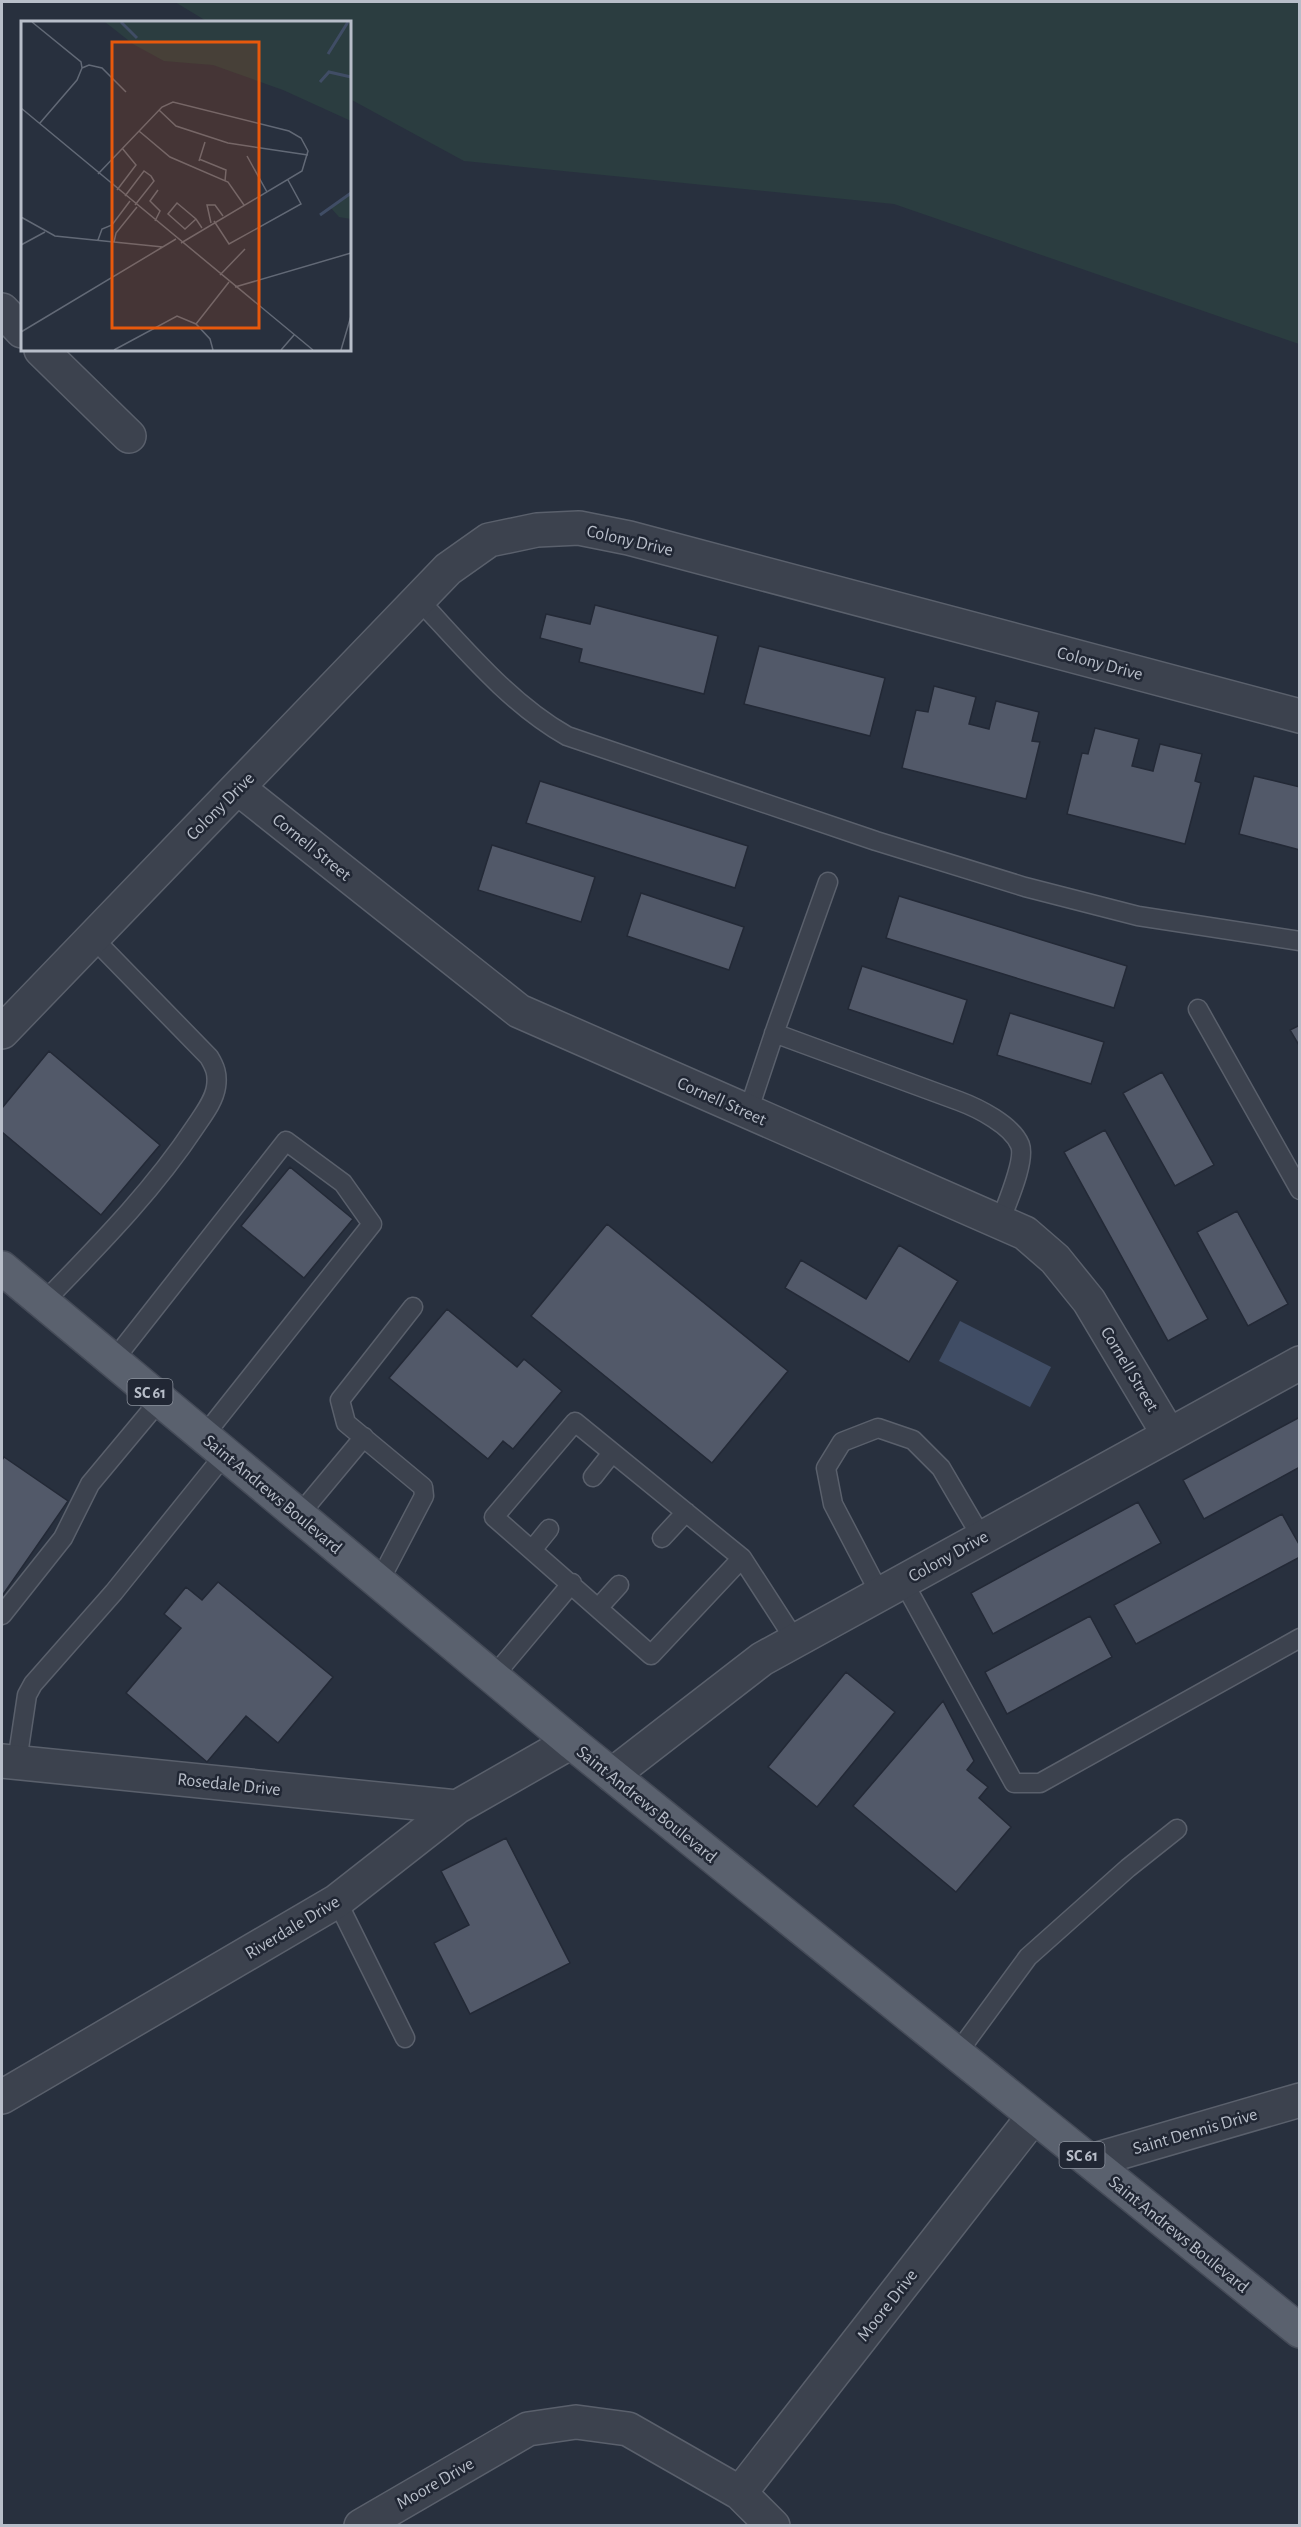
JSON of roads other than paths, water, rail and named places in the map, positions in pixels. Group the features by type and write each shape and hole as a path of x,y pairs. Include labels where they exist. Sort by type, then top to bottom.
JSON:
{"main road":[{"name":"Saint Andrews Boulevard","path":"2,1269 571,1742 1299,2331"}],"street":[{"path":"2,310 21,330"},
{"path":"42,351 129,436"},
{"name":"Colony Drive","path":"2,1032 91,936 238,788 448,569 489,540 537,530 579,528 629,538 1299,716"},
{"name":"Cornell Street","path":"238,788 519,1011 1025,1233 1047,1253 1089,1301 1169,1435"},
{"name":"Colony Drive","path":"612,1775 762,1659 1299,1363"},
{"name":"Riverdale Drive","path":"2,2097 337,1901 457,1807 571,1742"},
{"name":"Rosedale Drive","path":"9,1761 457,1807"},
{"name":"Saint Dennis Drive","path":"1091,2162 1299,2100"},
{"name":"Moore Drive","path":"740,2493 1033,2117"},
{"name":"Moore Drive","path":"361,2526 528,2429 576,2422 628,2429 740,2493 773,2526"}],"lane":[{"path":"419,600 516,700 567,736 876,841 1025,887 1138,916 1299,941"},
{"path":"748,1112 828,882"},
{"path":"43,1303 118,1224 178,1152 210,1102 216,1088 216,1068 209,1057 91,936"},
{"path":"1198,1009 1299,1190"},
{"path":"774,1033 984,1111 1010,1132 1020,1145 1020,1163 1000,1222"},
{"path":"9,1761 27,1695 33,1684 114,1592 214,1445 372,1224 343,1184 286,1141 112,1361"},
{"path":"379,1582 424,1496 423,1487 346,1423 340,1400 413,1307"},
{"path":"2,1615 63,1538 90,1484 160,1400"},
{"path":"742,1558 651,1655 572,1583 494,1517 575,1422 742,1558 795,1640"},
{"path":"982,1538 941,1468 913,1440 878,1428 842,1442 825,1468 833,1504 891,1587 1014,1784 1040,1783 1299,1638"},
{"path":"299,1515 363,1437"},
{"path":"593,1477 612,1453"},
{"path":"662,1538 686,1512"},
{"path":"532,1550 549,1529"},
{"path":"493,1677 572,1583"},
{"path":"599,1607 619,1585"},
{"path":"956,2055 1028,1957 1128,1868 1177,1829"},
{"path":"337,1901 405,2038"}],"water":[{"path":"960,1321 1051,1367 1030,1407 939,1361"}]}
